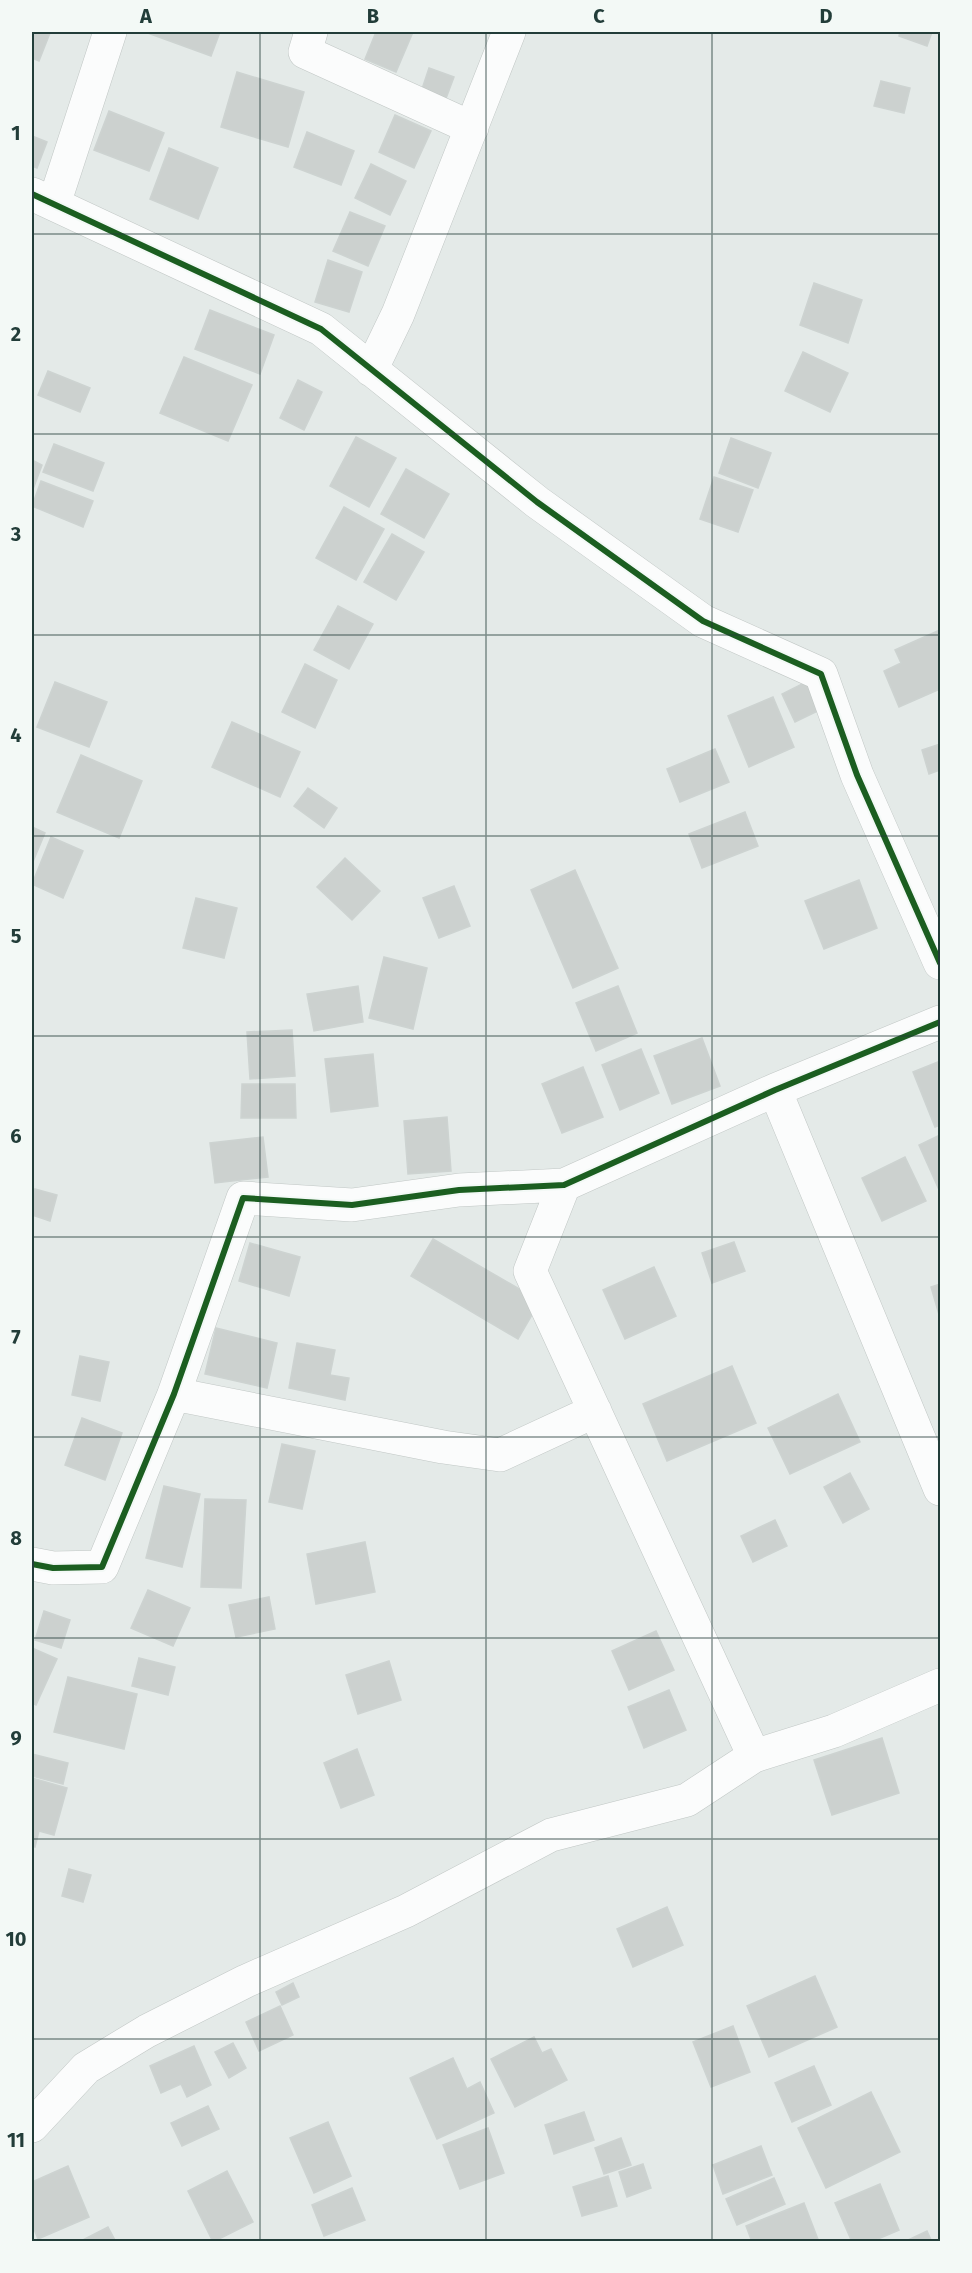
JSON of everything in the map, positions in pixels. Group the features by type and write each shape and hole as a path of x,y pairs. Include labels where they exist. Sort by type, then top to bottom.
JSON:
{"street":[{"path":"110,32 43,199 321,329 537,502 703,621 821,674 857,775 940,963"},
{"path":"312,32 305,52 471,128"},
{"path":"371,370 398,314 509,32"},
{"path":"32,1564 52,1568 102,1567 174,1394 243,1198 352,1205 459,1190 564,1185 775,1089 940,1022"},
{"path":"775,1089 940,1489"},
{"path":"564,1185 530,1271 754,1756"},
{"path":"174,1394 443,1447 501,1455 595,1411"},
{"path":"32,2126 86,2068 157,2026 246,1981 406,1911 550,1835 687,1800 754,1756 834,1731 940,1685"}],"building":[{"path":"32,32 50,33 39,61 32,58"},
{"path":"145,32 220,32 211,56"},
{"path":"376,32 413,32 396,72 365,59"},
{"path":"900,32 932,32 927,46 899,36"},
{"path":"429,68 454,77 445,101 421,92"},
{"path":"237,72 304,92 288,147 221,127"},
{"path":"881,81 910,88 904,113 874,106"},
{"path":"109,111 164,133 149,171 94,150"},
{"path":"395,115 431,131 414,168 379,152"},
{"path":"307,132 354,151 341,185 294,167"},
{"path":"32,136 47,142 37,168 32,166"},
{"path":"169,148 218,168 198,219 150,199"},
{"path":"371,164 406,181 390,215 355,198"},
{"path":"350,212 385,226 368,266 333,251"},
{"path":"328,260 362,272 349,312 315,302"},
{"path":"814,283 862,300 848,343 800,325"},
{"path":"210,310 274,335 260,374 195,349"},
{"path":"803,352 848,373 830,412 785,391"},
{"path":"184,357 252,385 228,441 160,413"},
{"path":"48,371 90,388 80,412 38,395"},
{"path":"298,380 322,392 304,430 280,418"},
{"path":"356,437 396,458 369,507 330,486"},
{"path":"731,438 771,453 758,488 719,473"},
{"path":"54,444 104,463 93,491 43,472"},
{"path":"32,460 42,465 32,492"},
{"path":"406,469 449,494 424,538 381,514"},
{"path":"714,477 753,490 738,532 700,519"},
{"path":"41,481 93,501 83,527 32,506"},
{"path":"344,507 384,529 356,580 316,558"},
{"path":"392,534 424,552 396,600 364,582"},
{"path":"338,606 373,624 349,669 314,650"},
{"path":"940,630 940,689 899,707 884,671 901,663 895,650"},
{"path":"305,664 337,680 315,728 282,712"},
{"path":"808,681 822,709 795,722 782,694"},
{"path":"55,682 107,702 89,747 37,727"},
{"path":"773,697 794,747 749,767 728,716"},
{"path":"232,722 300,752 280,797 212,767"},
{"path":"940,744 940,770 929,774 922,750"},
{"path":"715,749 729,782 680,802 667,769"},
{"path":"81,755 142,781 119,838 57,812"},
{"path":"308,788 337,808 324,828 294,806"},
{"path":"745,812 758,846 702,868 689,834"},
{"path":"32,827 45,833 32,864"},
{"path":"51,837 83,851 63,898 32,884"},
{"path":"345,858 380,891 352,920 317,887"},
{"path":"575,870 618,968 573,988 531,890"},
{"path":"859,880 877,928 824,949 805,901"},
{"path":"454,886 470,926 439,938 423,898"},
{"path":"196,898 237,908 224,958 183,948"},
{"path":"384,957 427,968 413,1029 369,1018"},
{"path":"358,986 363,1022 314,1031 307,994"},
{"path":"618,986 637,1033 596,1051 576,1003"},
{"path":"292,1030 295,1076 250,1079 247,1032"},
{"path":"702,1038 720,1086 672,1104 654,1056"},
{"path":"641,1049 659,1093 620,1110 602,1065"},
{"path":"373,1054 378,1106 331,1112 325,1059"},
{"path":"940,1061 940,1125 935,1127 913,1072"},
{"path":"583,1067 603,1117 562,1133 542,1084"},
{"path":"242,1084 295,1084 296,1118 241,1118"},
{"path":"447,1117 451,1171 408,1174 404,1121"},
{"path":"940,1135 940,1192 919,1145"},
{"path":"263,1137 268,1177 215,1183 210,1143"},
{"path":"905,1157 926,1201 882,1221 862,1178"},
{"path":"35,1189 57,1195 50,1221 32,1215"},
{"path":"433,1239 540,1301 518,1339 411,1276"},
{"path":"734,1242 745,1271 712,1283 702,1253"},
{"path":"250,1243 300,1257 289,1296 239,1281"},
{"path":"654,1267 676,1316 625,1339 603,1290"},
{"path":"940,1284 940,1318 931,1287"},
{"path":"216,1328 277,1343 267,1388 205,1374"},
{"path":"297,1343 335,1350 330,1375 349,1378 345,1400 289,1388"},
{"path":"80,1356 109,1362 100,1401 72,1395"},
{"path":"732,1366 756,1423 667,1461 643,1404"},
{"path":"838,1394 860,1442 790,1474 768,1428"},
{"path":"82,1418 122,1433 105,1480 65,1465"},
{"path":"282,1444 315,1451 302,1509 269,1502"},
{"path":"850,1473 869,1509 843,1523 824,1487"},
{"path":"164,1486 200,1494 182,1567 146,1558"},
{"path":"205,1499 246,1500 241,1588 201,1587"},
{"path":"775,1520 787,1546 753,1562 741,1536"},
{"path":"365,1542 375,1592 316,1604 307,1554"},
{"path":"148,1590 190,1608 173,1646 131,1628"},
{"path":"269,1597 275,1629 236,1637 229,1605"},
{"path":"44,1611 70,1620 61,1648 35,1640"},
{"path":"656,1631 674,1670 629,1690 612,1651"},
{"path":"32,1648 57,1659 36,1705 32,1703"},
{"path":"139,1658 175,1667 168,1695 132,1686"},
{"path":"389,1661 401,1700 358,1714 346,1675"},
{"path":"68,1677 137,1694 124,1749 54,1732"},
{"path":"669,1690 686,1730 644,1748 628,1707"},
{"path":"882,1738 899,1793 832,1815 814,1760"},
{"path":"357,1749 374,1795 341,1808 324,1763"},
{"path":"32,1754 68,1763 63,1784 32,1776"},
{"path":"32,1778 67,1788 54,1835 39,1831 35,1847 32,1846"},
{"path":"69,1869 91,1875 83,1902 62,1896"},
{"path":"667,1907 683,1945 633,1967 617,1929"},
{"path":"815,1976 837,2027 769,2057 747,2006"},
{"path":"293,1983 299,1997 282,2005 276,1992"},
{"path":"280,2006 293,2035 259,2051 246,2022"},
{"path":"733,2026 750,2072 711,2087 693,2042"},
{"path":"534,2037 542,2053 551,2049 567,2080 515,2107 491,2059"},
{"path":"233,2043 246,2068 229,2078 215,2052"},
{"path":"194,2046 211,2085 187,2097 181,2084 161,2093 150,2066"},
{"path":"453,2058 467,2089 480,2082 494,2113 437,2139 410,2078"},
{"path":"814,2066 831,2105 792,2122 775,2083"},
{"path":"871,2092 900,2152 826,2188 798,2128"},
{"path":"208,2106 219,2129 182,2146 171,2123"},
{"path":"584,2112 594,2140 554,2154 545,2125"},
{"path":"328,2122 351,2176 314,2193 290,2138"},
{"path":"488,2128 504,2173 460,2189 443,2145"},
{"path":"621,2138 631,2165 604,2174 595,2148"},
{"path":"761,2146 772,2175 723,2194 713,2165"},
{"path":"643,2164 651,2188 627,2197 619,2172"},
{"path":"68,2166 89,2217 38,2239 32,2224 32,2182"},
{"path":"227,2171 253,2222 213,2242 188,2191"},
{"path":"608,2176 617,2206 582,2216 573,2187"},
{"path":"774,2178 785,2204 737,2225 726,2199"},
{"path":"880,2184 899,2230 871,2242 852,2242 835,2203"},
{"path":"352,2188 365,2220 324,2236 312,2205"},
{"path":"804,2203 819,2242 752,2242 746,2226"},
{"path":"108,2227 116,2242 79,2242"},
{"path":"927,2231 932,2242 904,2242"}],"cycle path":[{"path":"32,194 321,329 537,502 703,621 821,674 857,775 940,963"},
{"path":"32,1564 53,1568 102,1567 174,1394 243,1198 352,1205 459,1190 564,1185 775,1090 940,1022"}]}
